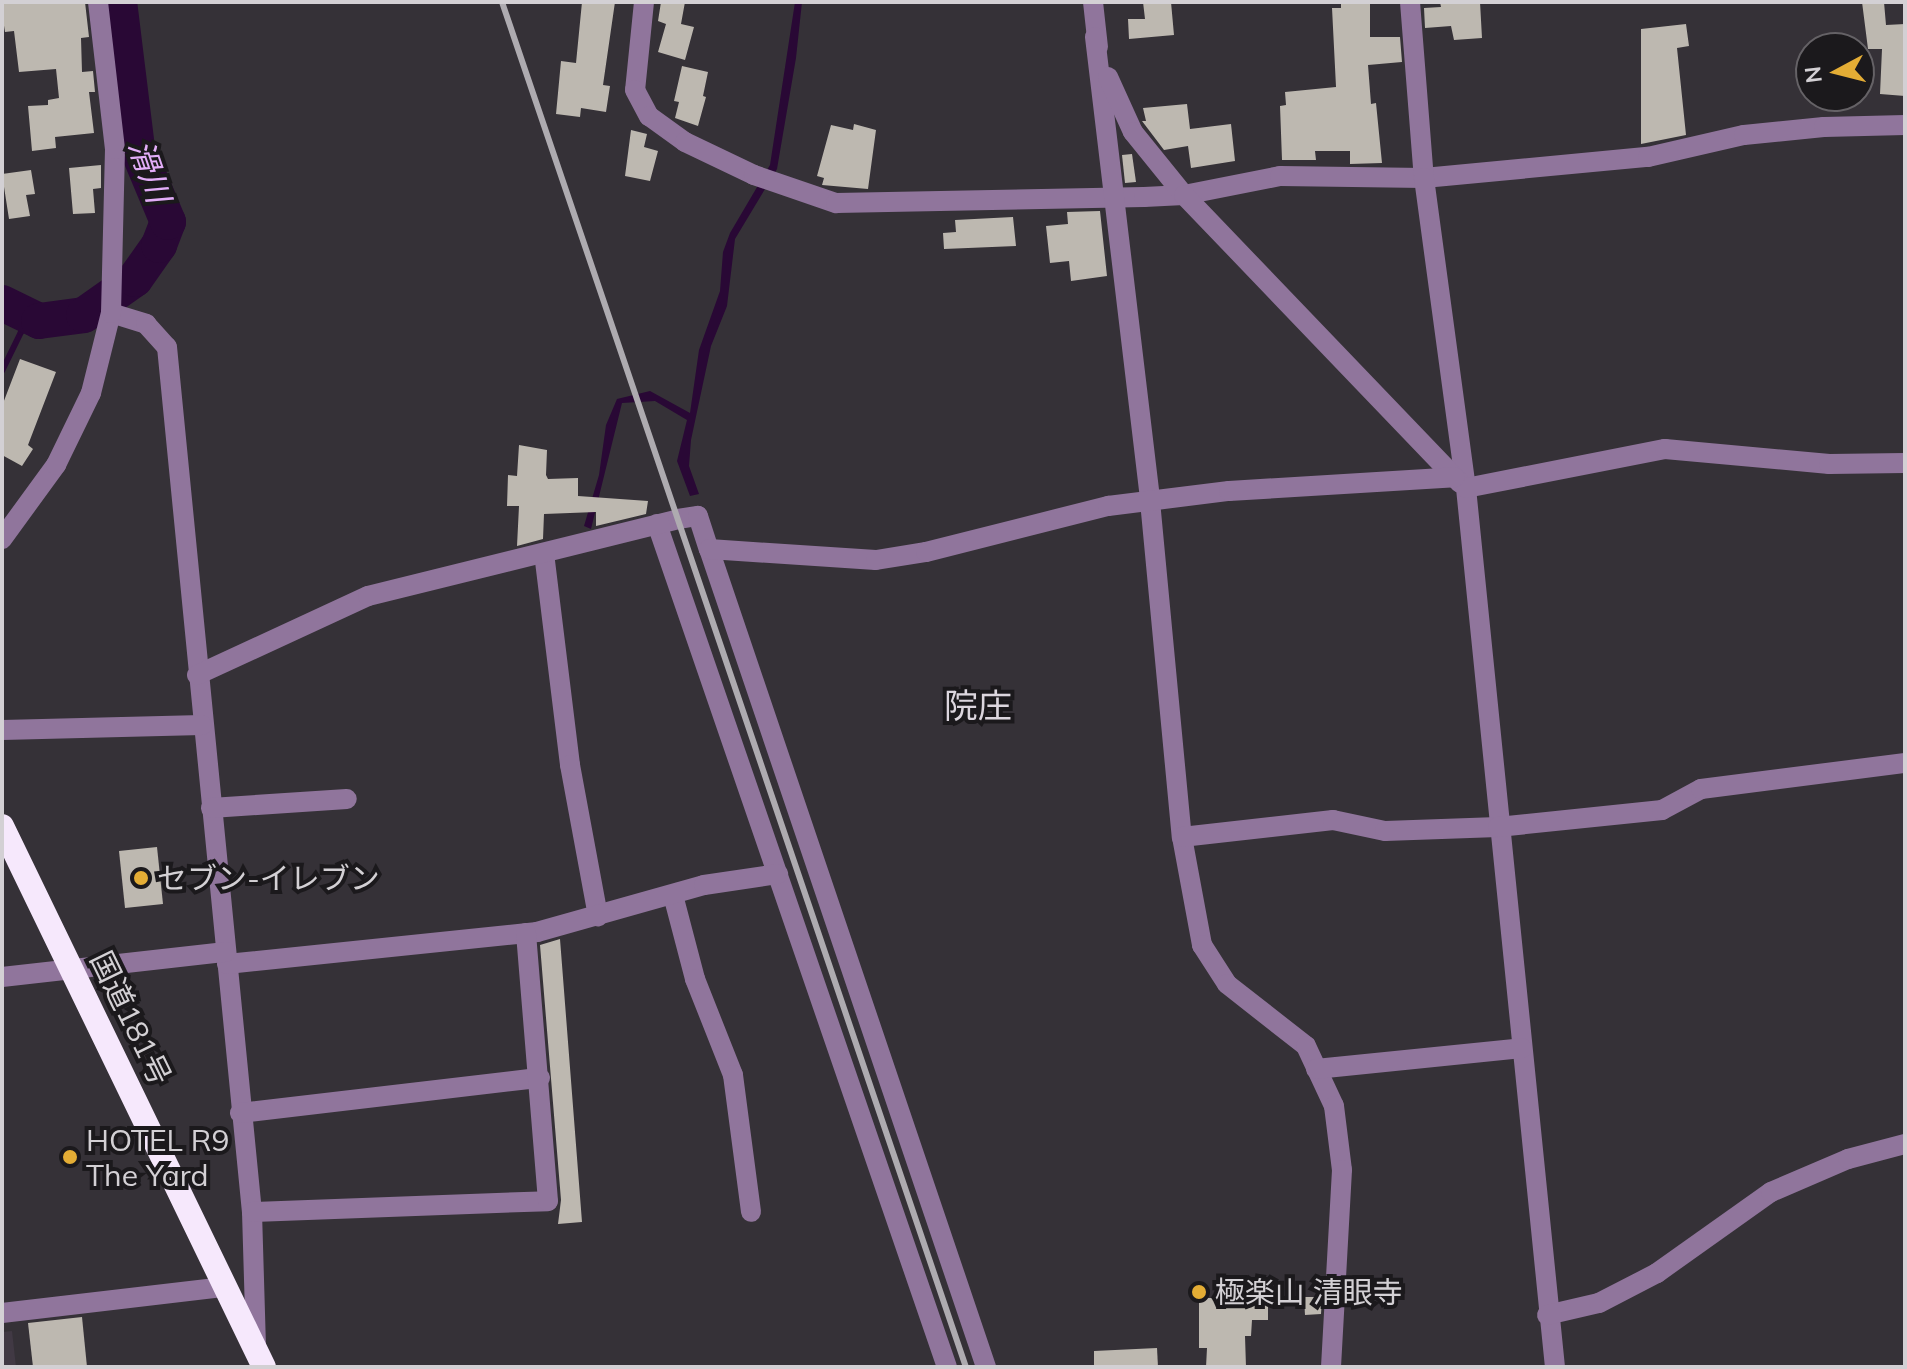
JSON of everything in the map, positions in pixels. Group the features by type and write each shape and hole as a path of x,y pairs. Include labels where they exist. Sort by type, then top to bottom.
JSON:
{"highway":[{"name":"国道181号","path":"2,826 260,1357"}],"street":[{"path":"2,539 63,451 91,393 111,313 115,149 98,2"},
{"path":"644,2 635,90 649,116 685,142 754,175 836,203 1115,199 1184,195 1280,176 1424,178 1648,157 1744,135 1824,127 1905,125"},
{"path":"1093,2 1150,501 1182,837 1202,945 1227,984 1306,1046 1334,1106 1342,1170 1331,1367"},
{"path":"1410,2 1424,178 1498,827 1547,1315 1555,1367"},
{"path":"1095,37 1114,95 1133,132 1184,195 1460,483"},
{"path":"111,313 146,324 167,347 252,1212 260,1357"},
{"path":"709,549 876,560 926,552 1108,506 1229,491 1460,483 1665,449 1829,464 1905,463"},
{"path":"197,675 368,596 698,516 986,1367"},
{"path":"657,524 947,1367"},
{"path":"544,553 570,765 598,916"},
{"path":"2,730 202,725"},
{"path":"1182,837 1333,820 1385,831 1498,827 1662,810 1701,789 1905,763"},
{"path":"211,808 347,799"},
{"path":"2,977 526,933 704,885 778,874"},
{"path":"673,895 695,979 733,1075 751,1212"},
{"path":"252,1212 548,1201 526,933"},
{"path":"1316,1069 1522,1048"},
{"path":"240,1113 540,1078"},
{"path":"1547,1315 1599,1303 1657,1273 1771,1192 1848,1159 1905,1144"},
{"path":"2,1313 224,1287"}],"shaded area":[{"path":"795,2 802,2 777,169 735,239 727,306 711,346 691,440 689,466 699,494 690,496 677,461 687,420 655,401 622,403 591,529 584,526 599,475 606,425 617,399 650,391 690,413 699,350 720,291 723,252 730,233 770,165"},
{"path":"12,1331 16,1367 2,1367 2,1332"}],"building":[{"path":"85,2 89,37 81,38 82,72 93,71 95,92 89,92 94,133 55,137 56,148 32,151 28,106 48,105 48,100 59,98 56,69 19,72 14,31 5,32 2,13 2,4"},
{"path":"582,2 615,2 603,85 610,86 606,112 581,108 580,117 556,114 561,61 576,63"},
{"path":"661,2 685,2 681,24 694,27 685,60 658,52 666,24 658,21"},
{"path":"1143,2 1171,2 1174,35 1129,39 1128,19 1145,19"},
{"path":"1341,2 1370,2 1370,37 1400,37 1402,62 1368,65 1371,104 1376,103 1382,163 1350,164 1350,151 1315,151 1316,160 1282,160 1280,106 1286,105 1285,92 1336,87 1332,8 1341,8"},
{"path":"1440,2 1480,2 1482,38 1454,40 1451,26 1425,28 1424,8 1441,7"},
{"path":"1862,2 1884,2 1886,25 1905,24 1905,96 1880,94 1882,49 1875,49 1875,32 1866,32"},
{"path":"1686,24 1689,46 1677,48 1686,135 1641,144 1641,29"},
{"path":"682,66 708,72 703,96 706,97 698,126 675,118 679,102 674,101"},
{"path":"1187,104 1190,129 1231,124 1235,161 1191,168 1188,146 1164,150 1142,121 1146,121 1143,108"},
{"path":"854,124 876,130 868,189 822,185 824,178 817,176 831,125 853,130"},
{"path":"631,130 647,134 644,147 658,151 650,181 625,176"},
{"path":"1132,154 1136,182 1125,183 1122,155"},
{"path":"101,165 101,188 93,189 95,213 73,214 69,168"},
{"path":"31,170 35,194 26,195 30,216 9,219 2,174"},
{"path":"1100,211 1107,276 1071,281 1069,261 1050,263 1046,226 1068,224 1067,212"},
{"path":"1013,217 1016,246 944,249 943,233 956,232 955,220"},
{"path":"20,359 56,372 28,445 33,449 22,466 2,455 2,406"},
{"path":"519,445 547,450 548,479 578,478 578,496 648,501 646,514 596,526 596,512 544,514 543,539 517,546 519,506 507,506 508,475 517,476"},
{"name":"セブン-イレブン","path":"157,847 163,904 125,908 119,851"},
{"path":"560,939 582,1222 558,1224 561,1200 540,945"},
{"path":"1304,1297 1322,1297 1321,1314 1305,1315"},
{"path":"1199,1298 1268,1298 1268,1320 1252,1320 1251,1336 1245,1336 1246,1367 1206,1367 1207,1348 1199,1348"},
{"path":"82,1317 87,1367 33,1367 28,1323"},
{"path":"1157,1348 1158,1367 1094,1367 1094,1351"}],"waterway":[{"name":"滑川","path":"2,303 39,321 84,315 135,279 159,245 168,222 137,148 119,2"},
{"path":"2,371 21,332 34,318"}],"railway":[{"path":"502,2 966,1367"}],"place":[{"name":"セブン-イレブン","path":"141,878"},
{"name":"HOTEL R9 The Yard","path":"70,1157"},
{"name":"極楽山 清眼寺","path":"1199,1292"}],"district":[{"name":"院庄","path":"978,706"}]}
